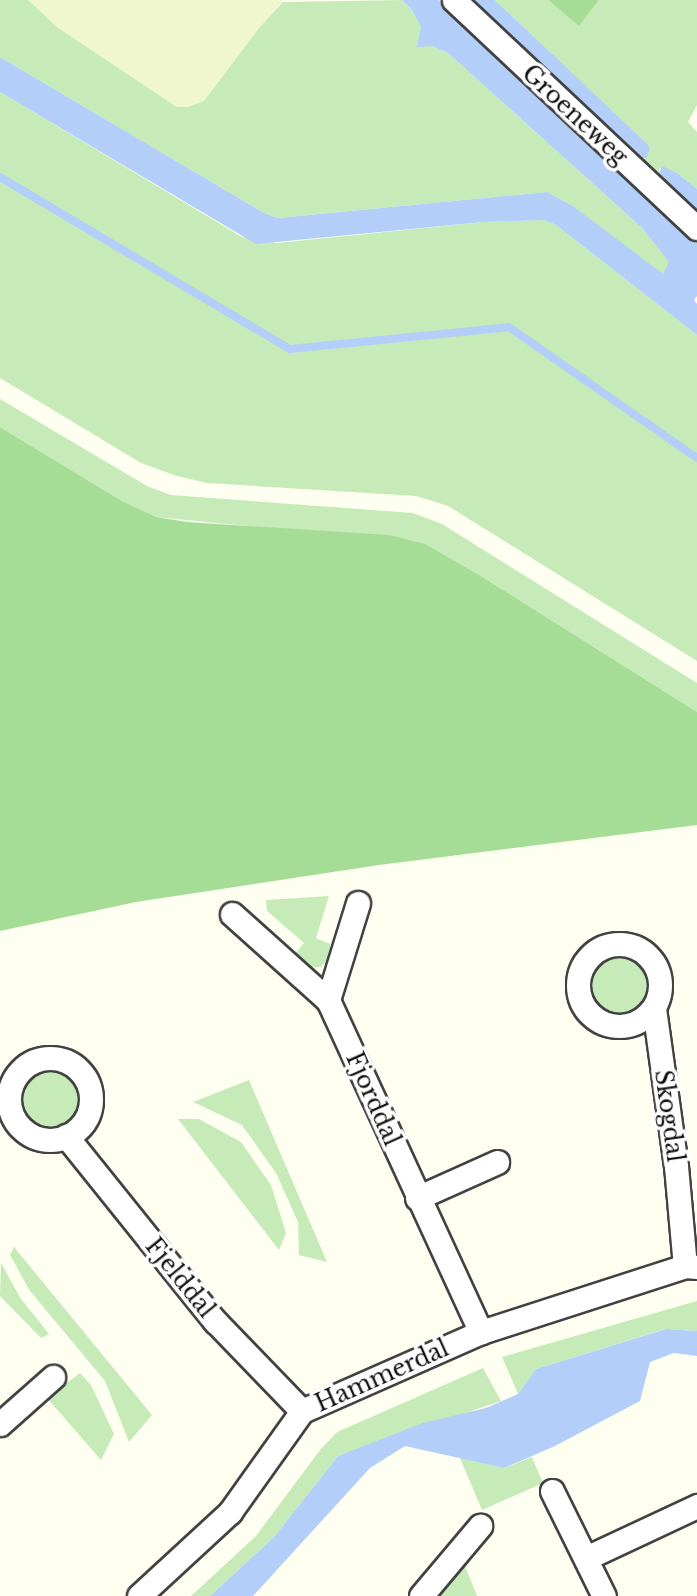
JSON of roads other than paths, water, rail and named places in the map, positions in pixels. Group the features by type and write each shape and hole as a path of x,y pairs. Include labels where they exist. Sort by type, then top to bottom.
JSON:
{"street":[{"name":"Groeneweg","path":"454,0 697,228"},
{"path":"328,1000 358,903"},
{"name":"Fjorddal","path":"232,914 328,1000 481,1332"},
{"name":"Skogdal","path":"654,1008 691,1267"},
{"name":"Fjelddal","path":"66,1136 215,1321 302,1411"},
{"path":"417,1198 497,1162"},
{"name":"Hammerdal","path":"139,1596 230,1512 302,1411 481,1332 691,1267"},
{"path":"0,1423 53,1377"},
{"path":"552,1491 604,1596"},
{"path":"586,1558 697,1506"},
{"path":"421,1596 480,1526"}],"water":[{"path":"402,0 439,0 697,242 697,296 694,300 697,304 697,335 556,225 544,220 483,222 256,244 0,92 0,57 264,213 278,218 547,192 573,206 663,274 669,262 642,228 448,53 432,46 417,47 421,27 412,10"},
{"path":"470,0 495,0 647,144 650,149 646,158 639,158 633,153"},
{"path":"662,166 677,173 697,189 697,210 659,173"},
{"path":"666,1329 697,1331 697,1356 674,1353 650,1362 640,1401 553,1447 504,1468 405,1446 370,1468 253,1596 210,1596 274,1537 338,1456 423,1423 486,1408 518,1394 536,1369"}],"waterway":[{"path":"0,177 290,349 509,327 697,458"}]}
